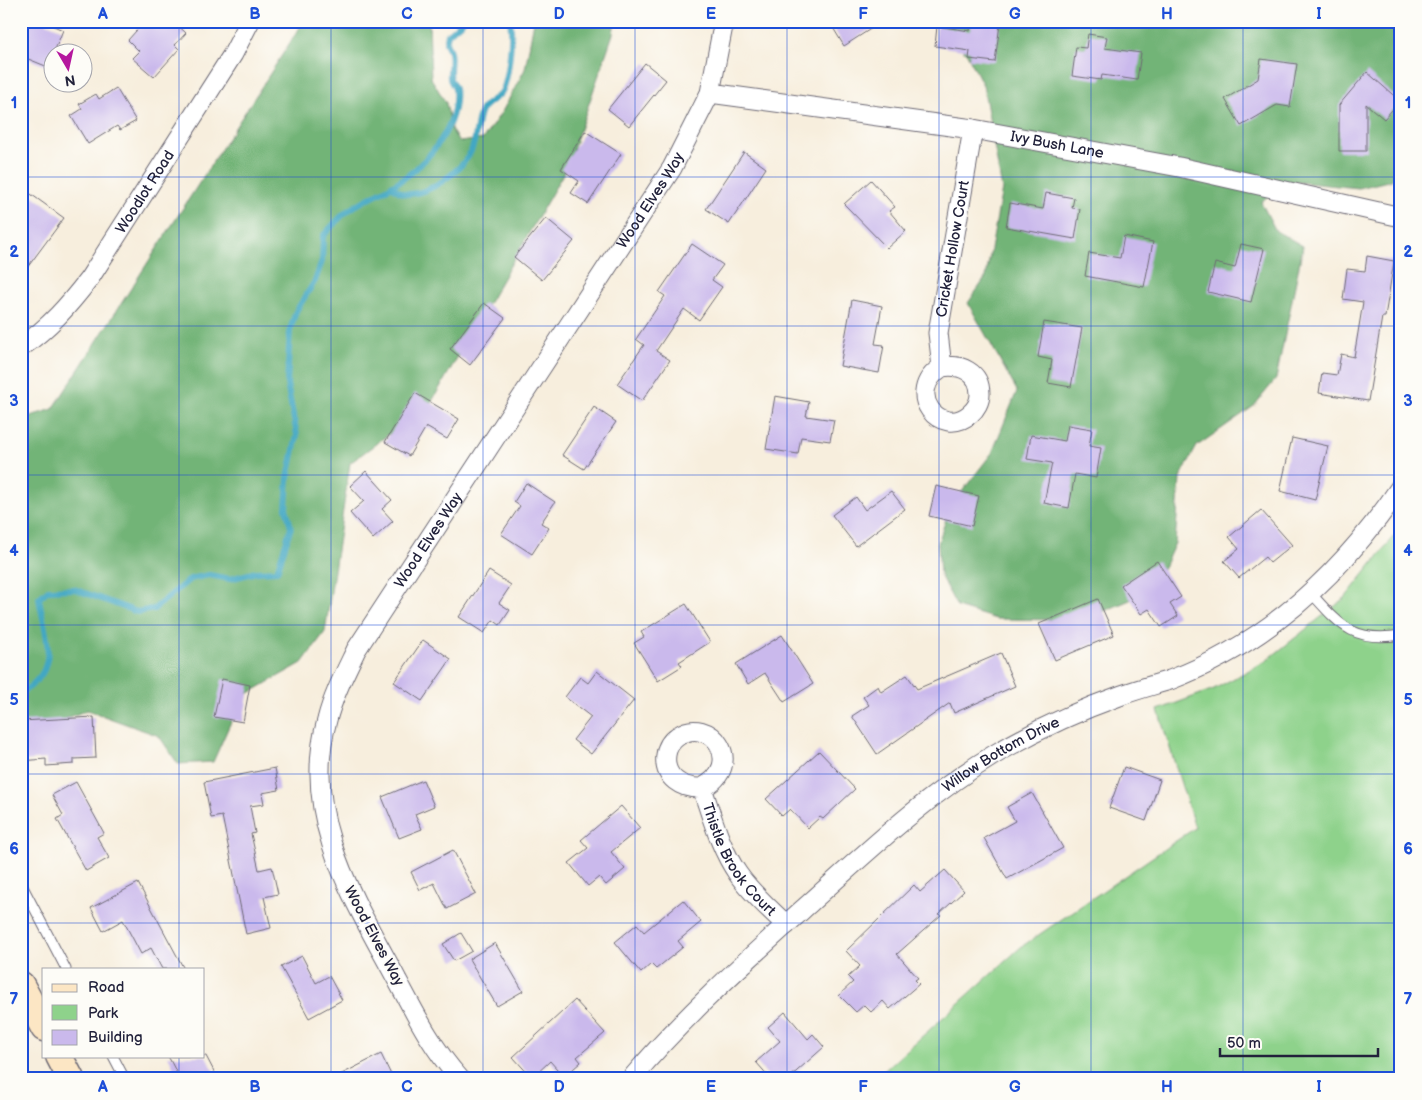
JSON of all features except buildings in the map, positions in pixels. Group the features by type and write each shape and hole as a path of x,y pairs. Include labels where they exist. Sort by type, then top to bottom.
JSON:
{"main road":[{"path":"21,985 42,1024"},
{"path":"60,1058 70,1079"}],"street":[{"name":"Woodlot Road","path":"21,347 66,310 90,279 233,54 250,21"},
{"name":"Wood Elves Way","path":"460,1079 440,1057 354,901 339,869 328,834 323,806 322,747 327,720 356,650 672,168 710,93 724,21"},
{"name":"Ivy Bush Lane","path":"710,93 973,129 1178,167 1401,217"},
{"name":"Cricket Hollow Court","path":"942,367 938,333 973,129"},
{"name":"Willow Bottom Drive","path":"632,1079 674,1030 903,819 996,753 1083,710 1170,679 1213,660 1279,620 1311,593 1362,541 1401,486"},
{"name":"Thistle Brook Court","path":"702,788 725,850 737,873 751,891 786,925"}],"lane":[{"path":"1311,593 1341,625 1373,637 1401,635"},
{"path":"21,883 65,968"},
{"path":"114,1058 125,1079"}],"green space":[{"path":"304,21 429,21 431,78 446,103 452,131 459,142 483,139 503,110 525,69 534,21 615,21 613,34 567,167 431,403 350,463 325,632 302,663 242,697 213,762 178,764 159,736 87,710 21,737 21,419 53,409"},
{"path":"934,21 1401,21 1401,150 1392,180 1359,188 1286,181 1261,202 1276,231 1303,246 1276,379 1254,406 1197,446 1180,478 1175,543 1159,578 1130,600 1097,614 1064,620 996,619 957,607 940,575 938,543 950,507 992,453 1017,391 968,303 986,277 1002,189 983,85 967,54"},
{"path":"1401,528 1401,1079 875,1079 1021,947 1195,828 1158,710 1214,689 1266,661 1345,598"}],"waterway":[{"path":"21,691 34,683 42,674 46,665 48,654 46,632 39,598 48,590 74,589 137,612 154,609 190,579 209,575 230,579 256,572 277,571 291,527 286,508 288,478 297,435 287,384 290,330 296,311 315,281 322,261 323,236 349,210 390,187 415,170 426,159 445,133 455,104 455,89 450,79 451,56 446,43 448,34 463,21"},
{"path":"392,187 402,193 411,194 432,188 451,175 466,159 473,146 481,111 485,105 501,93 504,87 510,58 510,21"}]}
